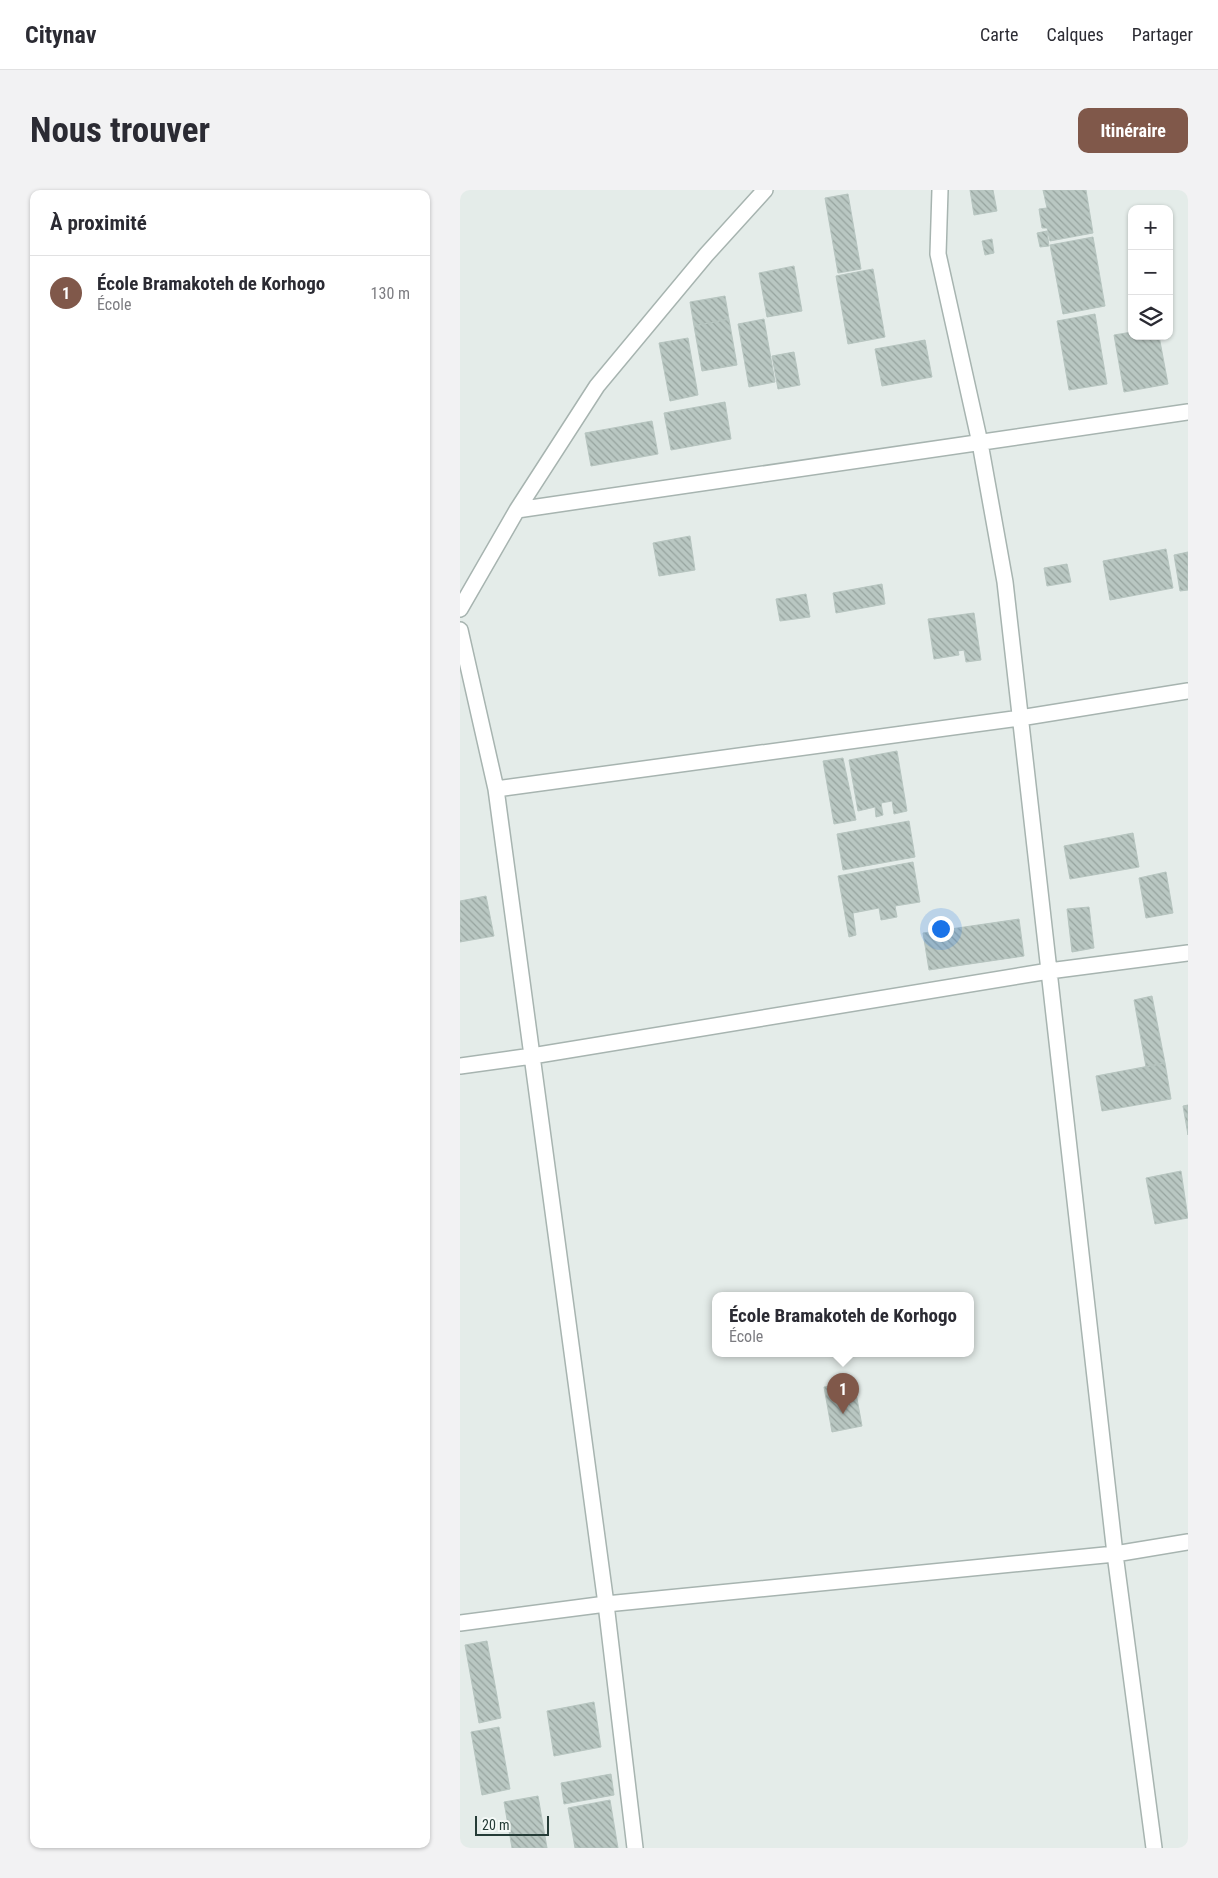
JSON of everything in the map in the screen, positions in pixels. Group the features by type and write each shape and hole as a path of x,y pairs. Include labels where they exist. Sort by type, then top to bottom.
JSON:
{"street":[{"path":"460,609 517,510 597,386 706,255 765,190"},
{"path":"940,190 938,254 980,443 1005,582 1115,1554 1154,1848"},
{"path":"517,510 1188,412"},
{"path":"460,630 496,789 606,1604 636,1848"},
{"path":"496,789 1020,718 1188,691"},
{"path":"460,1066 532,1056 1049,971 1188,953"},
{"path":"460,1623 606,1604 1115,1554 1188,1542"}],"building":[{"path":"970,190 993,190 997,211 974,215"},
{"path":"1043,190 1086,190 1093,233 1050,241 1047,228 1042,228 1039,209 1047,208"},
{"path":"848,194 861,269 838,273 825,198"},
{"path":"1047,231 1049,246 1040,247 1037,233"},
{"path":"1093,237 1105,306 1063,314 1050,245"},
{"path":"992,239 994,253 985,255 982,241"},
{"path":"794,266 802,311 767,317 759,273"},
{"path":"873,269 885,337 848,344 836,276"},
{"path":"725,296 729,319 694,326 690,302"},
{"path":"1095,314 1107,384 1069,390 1057,321"},
{"path":"729,319 737,365 702,371 694,326"},
{"path":"764,319 775,382 749,387 738,324"},
{"path":"1128,333 1128,340 1160,340 1168,384 1124,392 1114,335"},
{"path":"688,338 698,395 670,401 659,343"},
{"path":"925,340 932,377 882,386 875,349"},
{"path":"794,352 800,385 778,389 772,356"},
{"path":"725,402 731,439 671,450 664,413"},
{"path":"652,421 658,454 591,466 585,433"},
{"path":"690,536 695,570 659,576 653,543"},
{"path":"1166,549 1173,588 1110,600 1103,561"},
{"path":"1188,552 1188,590 1180,591 1174,555"},
{"path":"1067,564 1071,582 1047,586 1044,568"},
{"path":"882,584 885,604 836,613 833,593"},
{"path":"806,594 810,617 780,621 776,599"},
{"path":"974,613 981,660 966,662 964,650 958,651 959,655 934,659 928,619"},
{"path":"897,751 907,811 894,814 892,801 881,803 883,815 876,817 875,807 858,811 849,760"},
{"path":"843,758 856,820 834,824 823,761"},
{"path":"909,821 915,857 843,870 837,834"},
{"path":"1133,833 1139,867 1070,879 1064,846"},
{"path":"913,862 920,902 895,906 897,917 881,920 879,908 853,913 856,935 849,937 838,876"},
{"path":"1166,872 1173,913 1146,918 1139,878"},
{"path":"486,896 494,936 460,942 460,901"},
{"path":"1089,907 1094,948 1072,952 1067,909"},
{"path":"1019,919 1024,956 929,970 923,933"},
{"path":"1152,996 1165,1063 1146,1067 1134,1000"},
{"path":"1165,1063 1171,1099 1102,1111 1096,1076"},
{"path":"1188,1105 1188,1135 1183,1106"},
{"path":"1181,1171 1188,1218 1155,1224 1146,1178"},
{"path":"854,1382 862,1426 832,1432 824,1387"},
{"path":"487,1641 501,1718 479,1723 465,1645"},
{"path":"594,1702 601,1747 554,1756 547,1711"},
{"path":"499,1727 510,1789 482,1795 471,1732"},
{"path":"611,1774 614,1795 564,1804 561,1783"},
{"path":"538,1796 547,1848 512,1848 504,1802"},
{"path":"610,1800 618,1848 575,1848 568,1808"}],"place":[{"name":"École Bramakoteh de Korhogo","path":"843,1414"}]}
